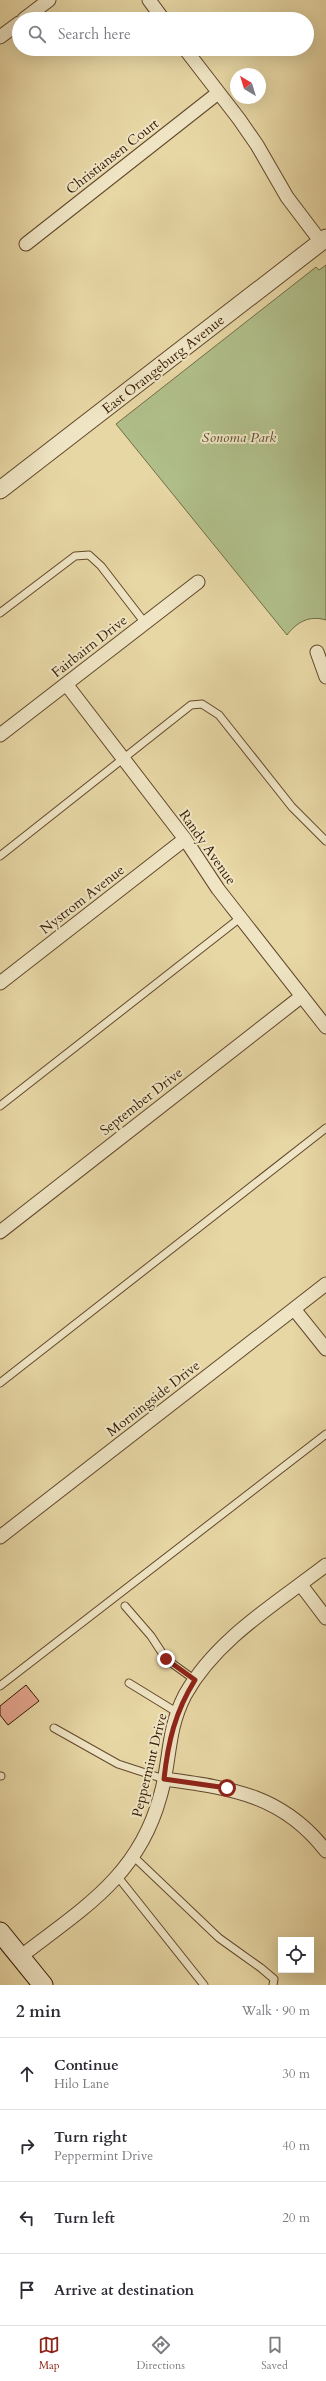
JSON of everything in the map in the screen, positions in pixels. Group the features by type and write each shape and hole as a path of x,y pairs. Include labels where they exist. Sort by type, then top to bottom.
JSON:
{"main road":[{"path":"0,1932 43,1985"}],"street":[{"path":"33,12 49,0"},
{"path":"148,0 157,12"},
{"path":"0,37 12,28"},
{"path":"190,56 254,140 287,197 323,240"},
{"name":"Christiansen Court","path":"26,244 218,93"},
{"name":"East Orangeburg Avenue","path":"0,490 323,240"},
{"name":"Fairbairn Drive","path":"0,735 198,582"},
{"path":"317,652 326,677"},
{"name":"Randy Avenue","path":"66,684 185,839 218,890 326,1027"},
{"name":"Nystrom Avenue","path":"0,984 185,839"},
{"name":"September Drive","path":"0,1232 302,996"},
{"name":"Morningside Drive","path":"0,1537 326,1284"},
{"path":"294,1309 326,1349"},
{"name":"Peppermint Drive","path":"20,1957 106,1890 134,1857 152,1824 164,1779 168,1742 178,1713 195,1680 216,1654 233,1637 326,1565"},
{"path":"300,1585 326,1618"},
{"path":"164,1779 227,1788 269,1804 305,1829 326,1851"}],"lane":[{"path":"0,613 75,556 89,555 101,566 145,623"},
{"path":"0,856 69,803 123,758 191,705 202,704 219,715 292,807 326,841"},
{"path":"0,1106 240,918"},
{"path":"0,1383 326,1128"},
{"path":"0,1686 326,1434"},
{"path":"125,1606 152,1636 166,1659 195,1680"},
{"path":"129,1683 178,1713"},
{"path":"54,1728 118,1764 164,1779"},
{"path":"134,1857 218,1938 262,1968 274,1979 273,1985"},
{"path":"118,1877 204,1985"}],"green space":[{"name":"Sonoma Park","path":"326,265 326,620 314,618 309,619 299,623 287,635 116,424 316,267 319,270"}],"building":[{"path":"26,1685 39,1701 8,1725 0,1715 0,1706"}],"route":[{"path":"166,1659 195,1680 185,1696 174,1721 168,1742 164,1779 227,1788"}]}
